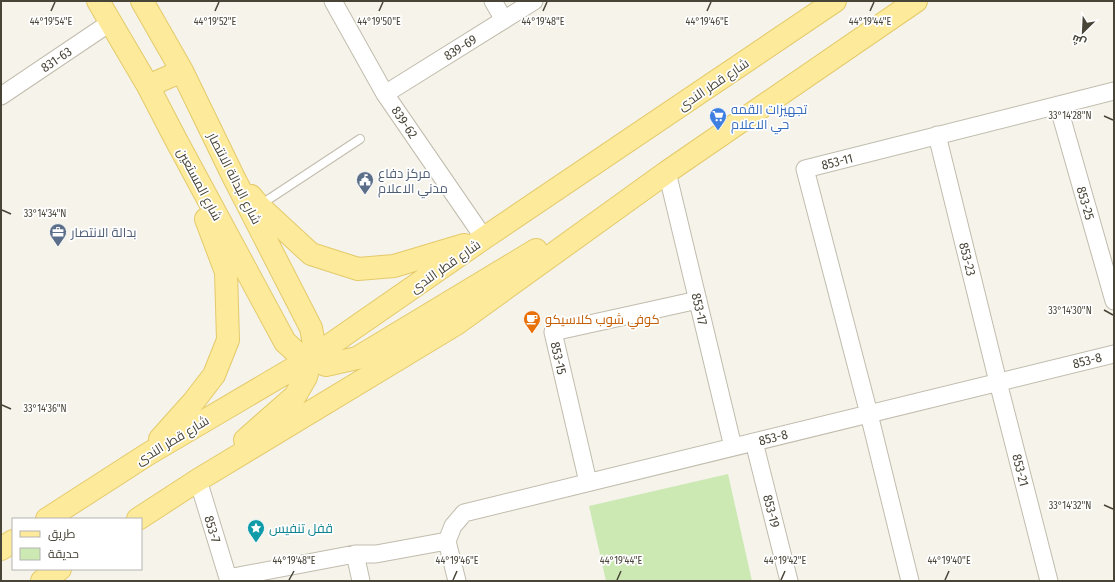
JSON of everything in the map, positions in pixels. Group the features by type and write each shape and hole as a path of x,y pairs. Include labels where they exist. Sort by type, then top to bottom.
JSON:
{"main road":[{"name":"شارع المستعين","path":"98,1 148,86 285,342 296,352 326,365 357,358 667,172"},
{"name":"شارع البدالة الانتصار","path":"142,1 182,71 233,176 311,328 314,344 306,377 295,396 198,480"},
{"name":"شارع قطر الندى","path":"49,518 148,454 311,358 484,238 835,1"},
{"path":"140,518 198,480 456,324 667,172 916,1"},
{"path":"148,86 182,71"},
{"path":"148,454 194,401 214,375 228,340 226,272 175,138"},
{"path":"233,176 259,206 311,254 358,269 394,266 484,238"},
{"path":"1,549 12,542"},
{"path":"42,581 58,570"}],"street":[{"name":"839-62","path":"333,1 385,94 484,238"},
{"path":"494,1 504,20"},
{"name":"839-69","path":"385,94 534,1"},
{"name":"831-63","path":"1,96 111,22"},
{"name":"853-11","path":"868,414 805,169 1114,91"},
{"name":"853-25","path":"1058,105 1114,301"},
{"name":"853-23","path":"937,135 998,382"},
{"name":"853-17","path":"667,172 733,447"},
{"name":"853-15","path":"588,482 553,332 698,300"},
{"name":"853-8","path":"447,541 453,526 464,513 1114,354"},
{"name":"853-21","path":"998,382 1049,581"},
{"path":"868,414 910,581"},
{"name":"853-19","path":"754,442 789,581"},
{"name":"853-7","path":"198,480 228,580 355,554 376,554 447,541"},
{"path":"447,541 457,581"},
{"path":"355,554 362,581"}],"lane":[{"path":"259,206 360,139"}],"green space":[{"path":"728,474 752,581 606,581 589,506"}],"place":[{"name":"تجهيزات القمه حي الاعلام","path":"718,131"},
{"name":"مركز دفاع مدني الاعلام","path":"365,195"},
{"name":"بدالة الانتصار","path":"58,247"},
{"name":"كوفي شوب كلاسيكو","path":"532,334"},
{"name":"قفل تنفيس","path":"256,543"}]}
